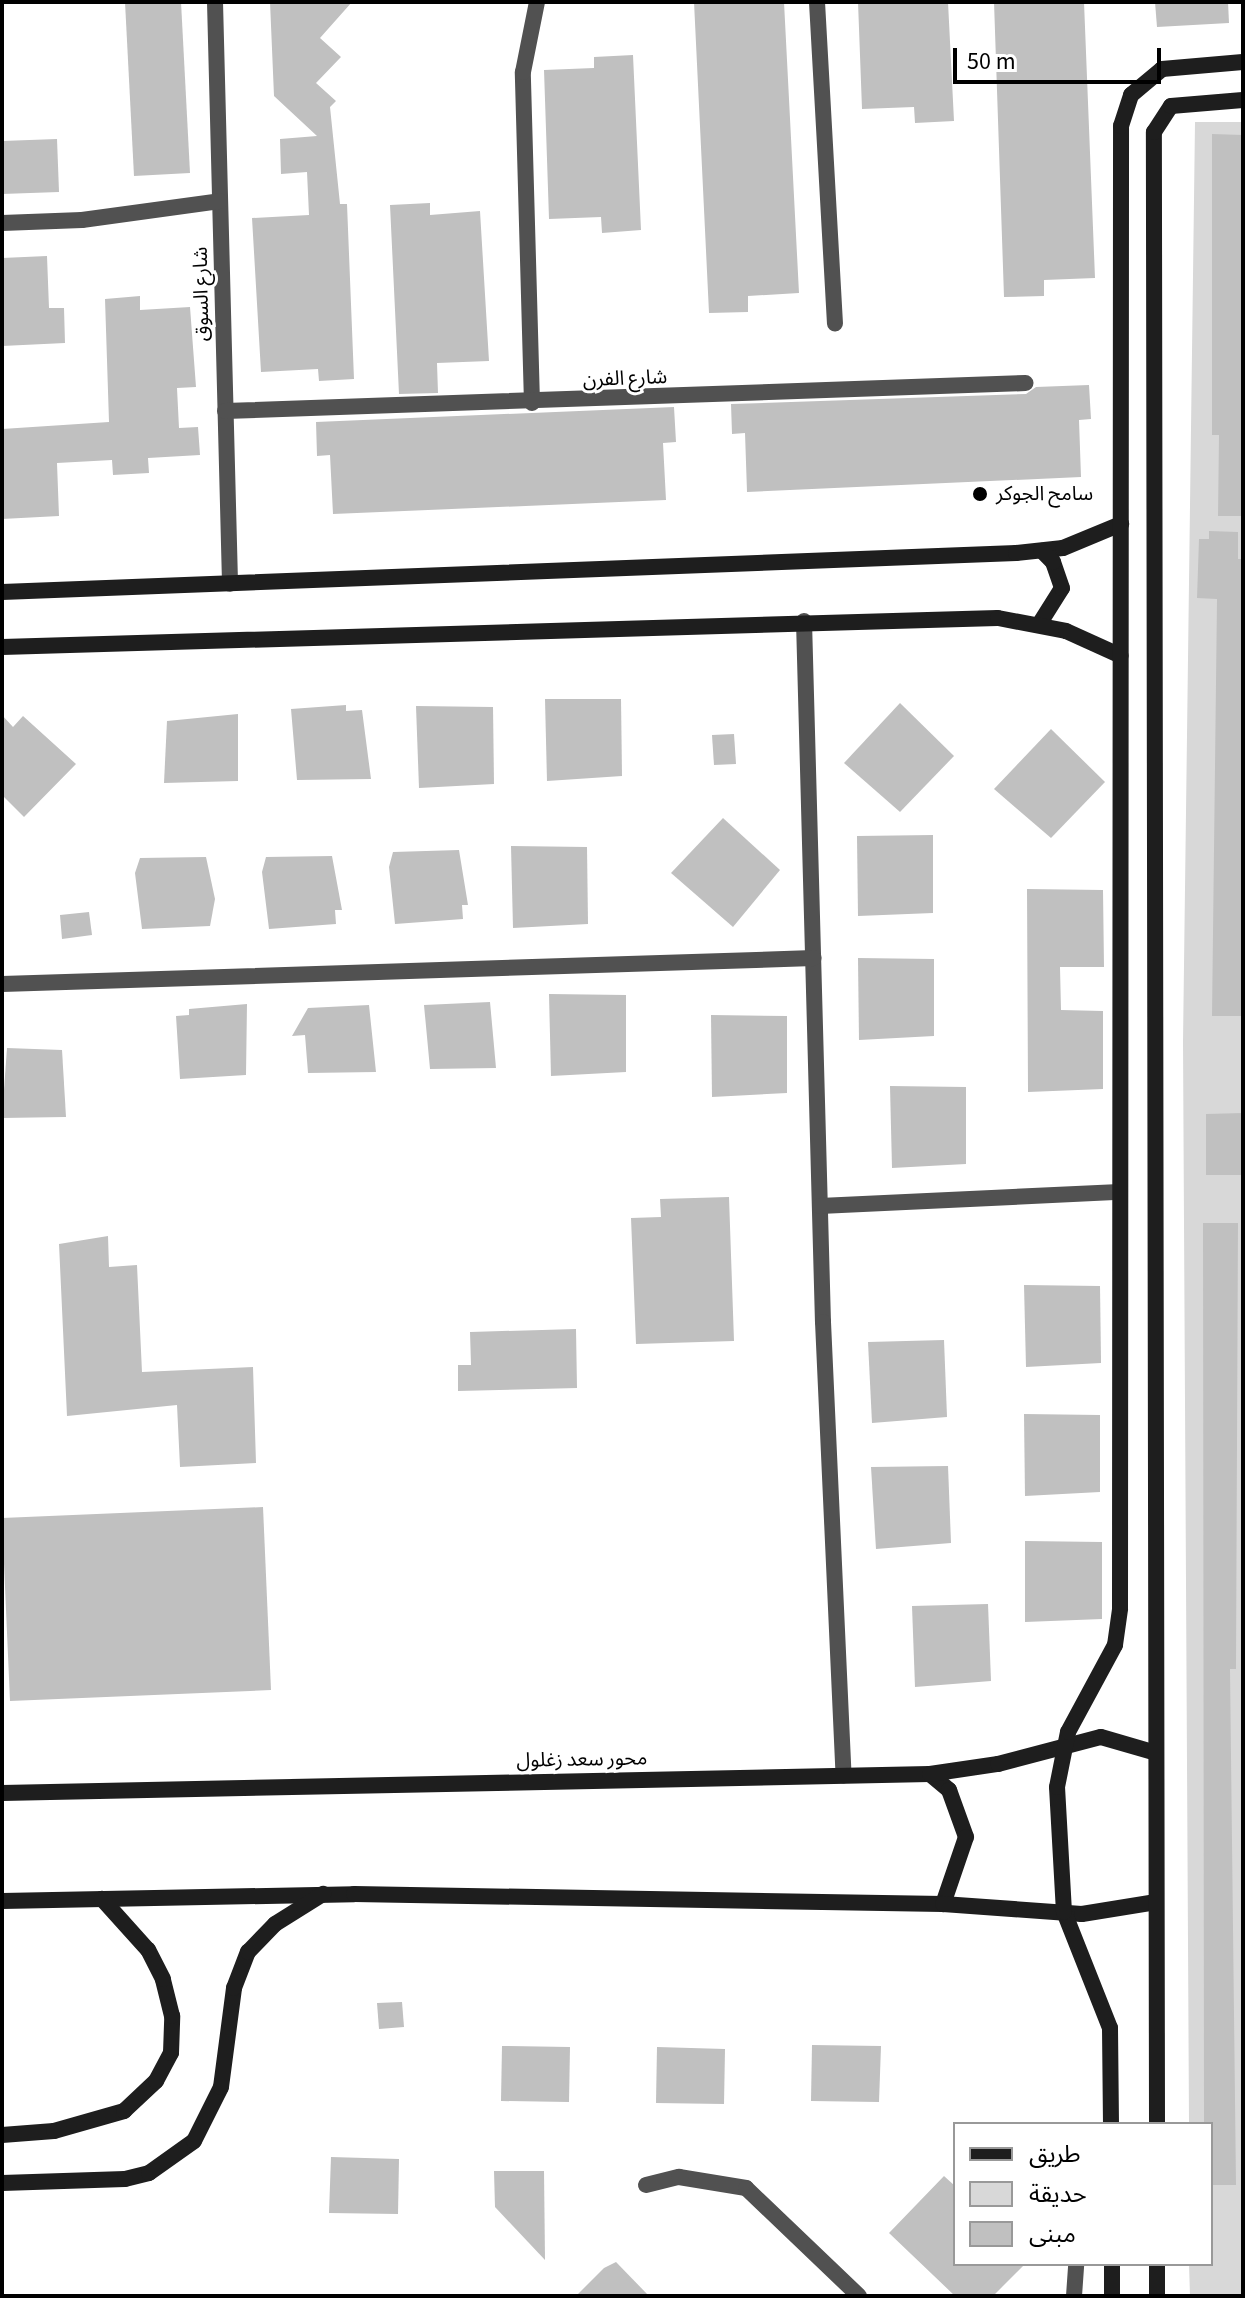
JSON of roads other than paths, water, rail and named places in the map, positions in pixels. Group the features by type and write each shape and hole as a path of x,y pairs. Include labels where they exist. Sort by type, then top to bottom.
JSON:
{"main road":[{"path":"1111,2122 1108,2019 1064,1912 1057,1787 1063,1747 1109,1663 1119,1627 1123,115 1140,84 1162,69 1243,62"},
{"path":"1157,2122 1154,132 1171,106 1243,100"},
{"path":"2,592 1042,551 1083,542 1121,524"},
{"path":"1040,623 1062,588 1053,562 1042,551"},
{"path":"2,647 804,621 998,618 1040,623 1121,656"},
{"name":"محور سعد زغلول","path":"2,1793 930,1774 1063,1747 1120,1739 1156,1753"},
{"path":"930,1774 949,1790 966,1837 943,1904"},
{"path":"2,1901 324,1894 943,1904 1064,1912 1120,1912 1156,1902"},
{"path":"2,2183 125,2179 149,2173 194,2141 221,2087 244,1960 275,1924 324,1894"},
{"path":"2,2135 54,2131 124,2111 156,2081 171,2053 172,2016 163,1979 148,1950 102,1899"},
{"path":"1112,2266 1112,2296"},
{"path":"1157,2266 1157,2296"}],"street":[{"name":"شارع السوق","path":"215,2 230,584"},
{"path":"532,403 523,72 537,2"},
{"path":"817,2 835,323"},
{"path":"2,223 82,220 220,201"},
{"name":"شارع الفرن","path":"225,411 532,403 1026,383"},
{"path":"804,621 820,1206 844,1776"},
{"path":"2,984 814,958"},
{"path":"820,1206 1120,1192"},
{"path":"646,2185 679,2177 746,2188 859,2296"},
{"path":"1074,2296 1076,2266"}],"place":[{"name":"سامح الجوكر","path":"980,494"}]}
